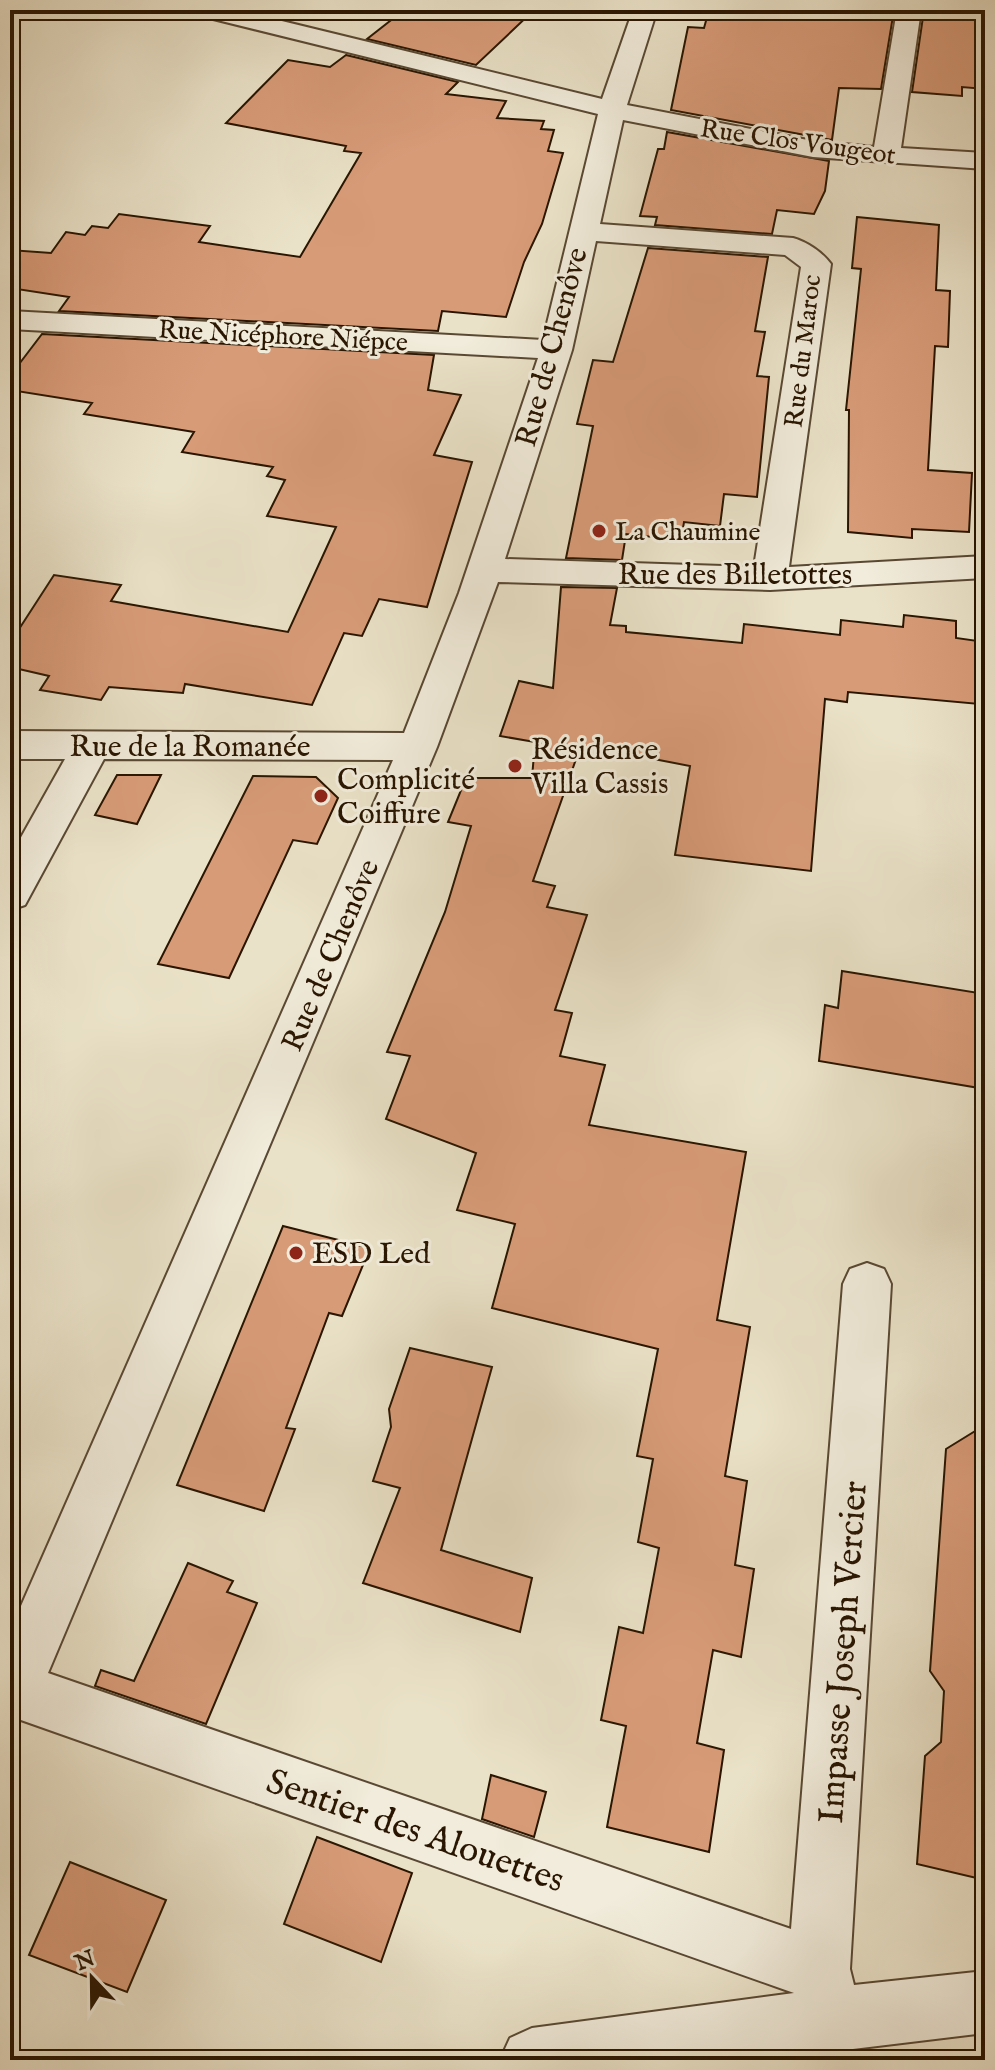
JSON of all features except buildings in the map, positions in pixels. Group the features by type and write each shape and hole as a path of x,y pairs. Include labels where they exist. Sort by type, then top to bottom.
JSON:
{"street":[{"name":"Rue Clos Vougeot","path":"206,10 612,109 813,149 985,161"},
{"name":"Rue de Chenôve","path":"12,1692 418,747 484,570 556,350 612,109 645,10"},
{"path":"886,156 909,10"},
{"name":"Rue du Maroc","path":"582,231 793,247 816,264 770,579"},
{"name":"Rue Nicéphore Niépce","path":"10,320 556,350"},
{"name":"Rue des Billetottes","path":"484,570 770,579 985,567"},
{"name":"Rue de la Romanée","path":"10,745 418,747"},
{"path":"10,894 92,746"},
{"name":"Impasse Joseph Vercier","path":"826,1994 867,1284"},
{"name":"Sentier des Alouettes","path":"12,1692 826,1994"},
{"path":"532,2060 826,1994 985,2002"}],"place":[{"name":"La Chaumine","path":"599,531"},
{"name":"Résidence Villa Cassis","path":"515,766"},
{"name":"Complicité Coiffure","path":"321,796"},
{"name":"ESD Led","path":"296,1253"}]}
